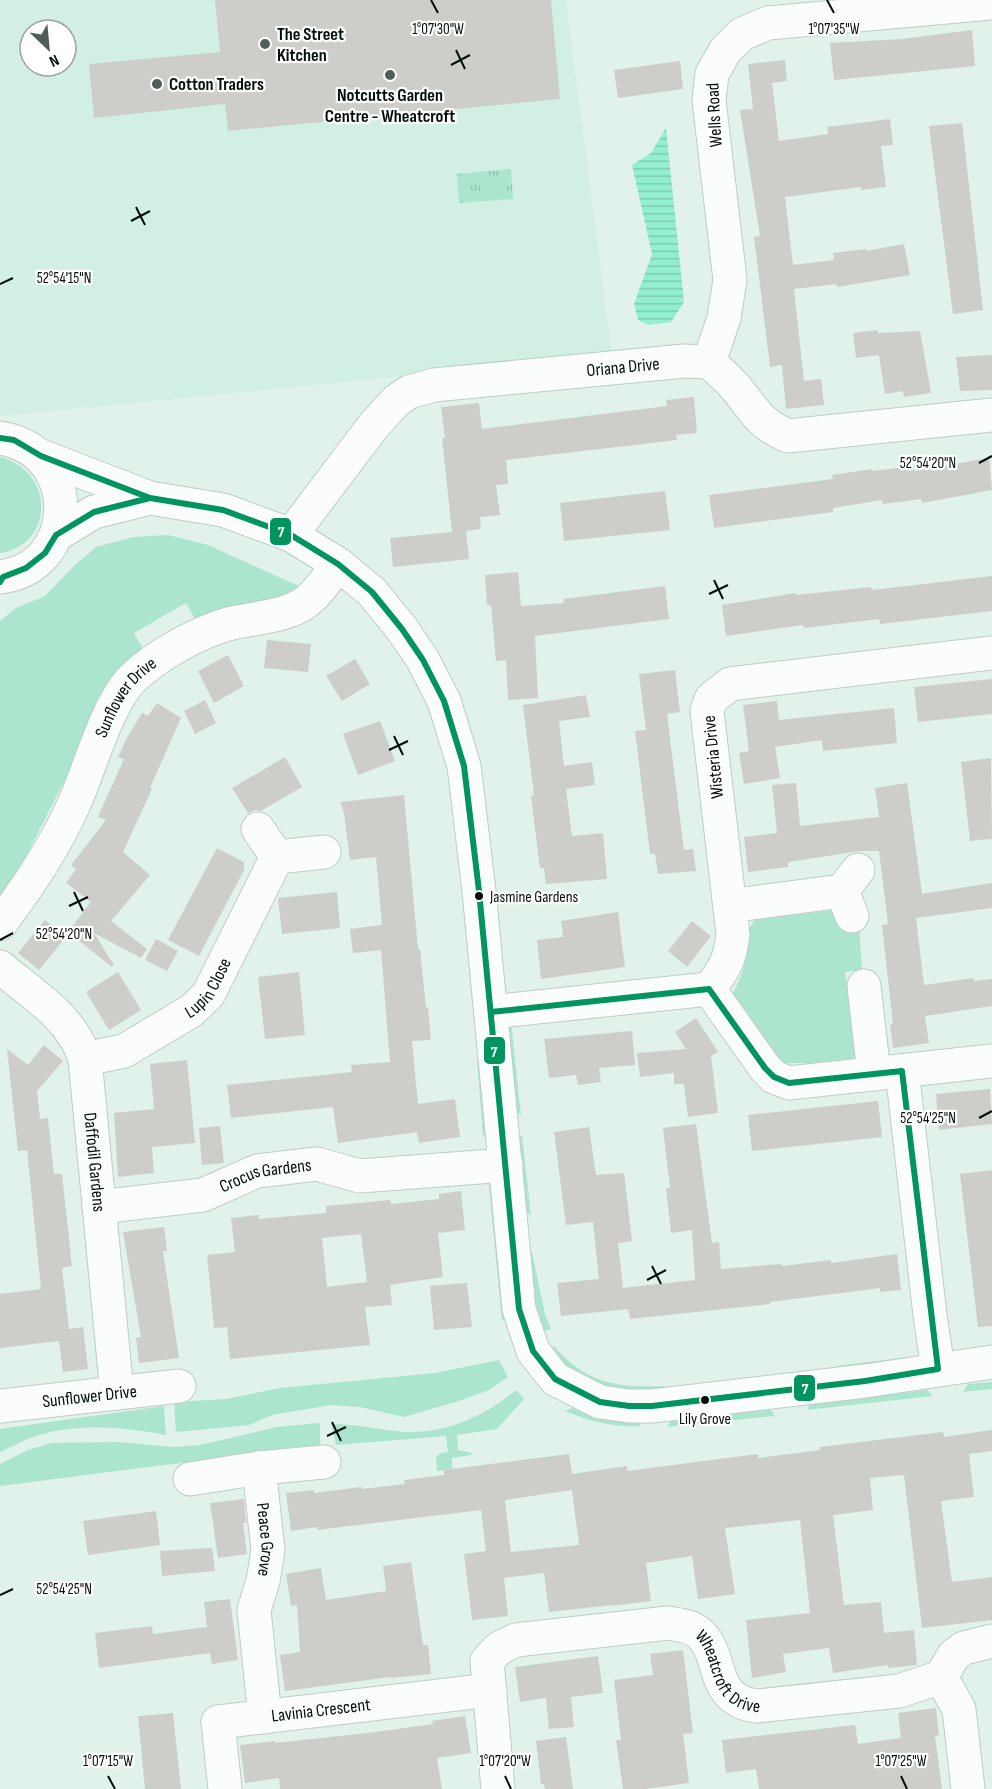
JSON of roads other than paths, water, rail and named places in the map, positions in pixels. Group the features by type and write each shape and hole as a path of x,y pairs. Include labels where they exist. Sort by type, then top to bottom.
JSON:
{"street":[{"name":"Wells Road","path":"709,362 724,318 730,280 709,100 712,74 725,51 742,33 768,23 992,3"},
{"name":"Oriana Drive","path":"291,535 374,425 396,401 409,392 434,385 684,361 709,362"},
{"path":"709,362 735,387 754,414 770,428 788,436 992,415"},
{"path":"0,438 14,440 41,456 150,498 223,510 291,535 338,564 372,592 423,660 444,701 464,766 491,1012 519,1309 533,1350 555,1379 600,1402 652,1406 865,1381 992,1362"},
{"path":"1,578 26,568 45,553 56,534 61,517 62,500 56,477 41,456"},
{"path":"56,534 94,512 150,498"},
{"name":"Sunflower Drive","path":"0,924 31,881 62,828 85,779 113,707 133,678 166,654 208,631 293,610 306,603 338,564"},
{"name":"Wisteria Drive","path":"709,989 724,970 731,952 733,934 707,711 711,699 730,684 992,653"},
{"path":"258,829 277,857 324,852"},
{"name":"Lupin Close","path":"85,1059 124,1051 191,1011 208,995 277,857"},
{"path":"730,906 851,893"},
{"name":"Daffodil Gardens","path":"0,968 65,1022 80,1042 85,1059 117,1393"},
{"path":"864,986 888,1072 938,1369"},
{"path":"491,1012 709,989 765,1068 774,1077 789,1083 992,1061"},
{"name":"Crocus Gardens","path":"99,1208 203,1195 257,1171 317,1164 360,1176 506,1165"},
{"name":"Sunflower Drive","path":"0,1406 179,1386"},
{"path":"190,1479 259,1468 324,1462"},
{"name":"Peace Grove","path":"259,1468 268,1550 263,1581 254,1610 265,1717"},
{"name":"Wheatcroft Drive","path":"490,1690 487,1661 499,1648 516,1640 668,1623 687,1626 700,1634 712,1652 719,1679 731,1696 749,1706 899,1691 941,1677"},
{"path":"968,1789 958,1709 941,1677 954,1655 964,1648 992,1641"},
{"path":"490,1690 498,1789"},
{"name":"Lavinia Crescent","path":"225,1789 218,1722 490,1690"}],"place":[{"name":"The Street Kitchen","path":"265,44"},
{"name":"Notcutts Garden Centre - Wheatcroft","path":"390,75"},
{"name":"Cotton Traders","path":"157,84"},
{"name":"Jasmine Gardens","path":"479,896"},
{"name":"Lily Grove","path":"705,1400"}]}
